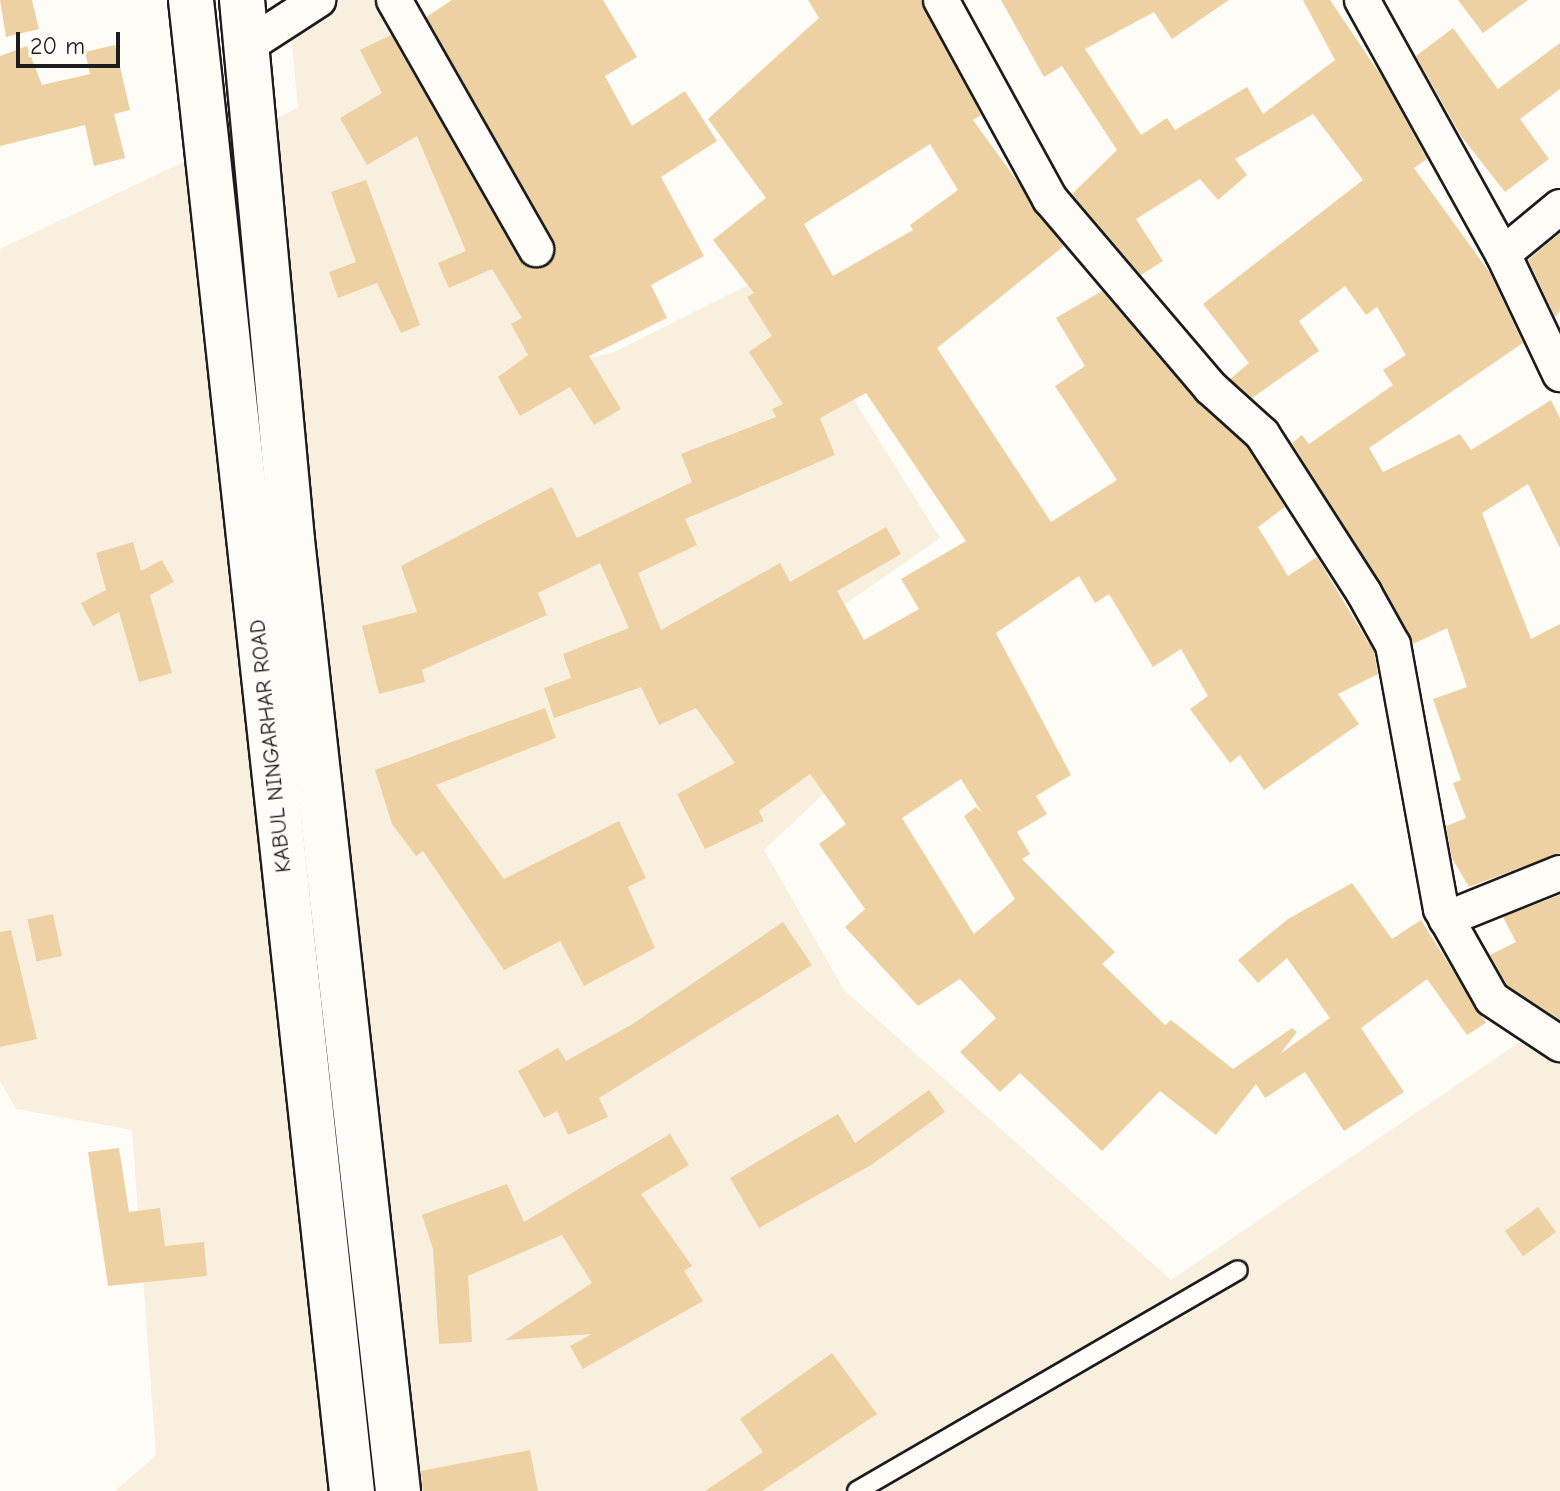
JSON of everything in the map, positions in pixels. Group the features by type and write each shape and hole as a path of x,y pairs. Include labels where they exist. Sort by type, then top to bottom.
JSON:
{"highway":[{"name":"KABUL NINGARHAR ROAD","path":"191,0 352,1491"},
{"name":"KABUL NINGARHAR ROAD","path":"242,0 292,540 398,1491"}],"street":[{"path":"247,46 318,0"},
{"path":"394,0 536,249"},
{"path":"941,0 1050,199 1211,388 1262,434 1393,645 1446,919 1492,999 1560,1044"},
{"path":"1362,0 1503,254 1560,374"},
{"path":"1503,254 1560,207"},
{"path":"1446,919 1560,873"}],"lane":[{"path":"857,1491 1238,1270"}],"shaded area":[{"path":"288,0 397,0 578,361 612,353 774,272 940,538 791,642 855,764 764,850 844,990 1171,1280 1533,1033 1560,1051 1560,1491 115,1491 156,1455 132,1130 16,1109 0,1081 0,249 298,108"}],"building":[{"path":"0,0 32,0 39,29 6,37"},
{"path":"452,0 603,0 637,57 605,76 632,126 685,91 717,141 661,177 704,256 651,285 667,318 589,356 621,409 594,425 570,387 520,416 498,377 528,355 511,324 522,318 492,269 449,288 438,263 466,251 417,136 367,165 340,118 382,93 360,50 391,35 519,259 535,269 553,260 553,239 426,17"},
{"path":"808,0 921,0 981,115 973,120 1064,246 937,348 1051,522 1117,480 1055,386 1085,366 1056,318 1102,291 1196,401 1247,447 1285,507 1258,527 1288,576 1317,557 1374,652 1378,674 1338,694 1359,724 1264,790 1240,755 1230,763 1190,709 1208,696 1181,649 1153,667 1109,594 1095,603 1079,576 996,633 1071,775 1036,796 1047,814 1017,832 1030,854 1022,859 1115,952 1102,964 1165,1025 1171,1020 1233,1069 1292,1028 1297,1032 1280,1054 1330,1018 1287,958 1258,983 1238,960 1288,919 1352,883 1392,939 1421,920 1486,1023 1467,1035 1427,979 1361,1028 1404,1092 1344,1131 1305,1072 1265,1098 1256,1084 1216,1135 1160,1091 1102,1151 1020,1073 1000,1092 960,1052 996,1018 960,979 918,1006 845,927 865,909 819,844 846,824 810,774 759,811 764,821 705,849 677,794 735,763 696,708 659,725 641,687 554,718 544,688 571,678 563,654 629,628 600,563 538,593 547,615 422,670 425,682 379,694 362,626 417,612 401,566 552,487 577,538 692,482 681,454 776,417 772,409 783,404 749,352 772,336 747,297 754,293 713,240 766,198 708,119 819,18","holes":["930,144 958,190 910,225 913,230 833,276 804,224","866,393 966,541 901,579 919,609 864,640 837,591 901,554 886,527 790,582 780,563 661,630 638,573 697,545 685,519 835,455 820,418","961,779 982,813 976,807 964,816 1015,899 974,934 902,818"]},
{"path":"1001,0 1229,0 1172,39 1154,12 1085,49 1141,135 1167,118 1175,130 1247,87 1263,114 1335,60 1303,0 1330,0 1384,80 1427,159 1414,168 1490,273 1523,343 1369,448 1383,472 1460,434 1471,450 1551,400 1560,418 1560,548 1528,484 1482,513 1531,639 1560,624 1560,853 1469,887 1452,858 1446,826 1466,818 1453,783 1461,780 1433,699 1467,687 1447,628 1413,644 1292,443 1302,435 1309,444 1393,385 1383,370 1406,355 1377,307 1366,315 1345,286 1299,321 1319,351 1252,398 1230,379 1249,363 1203,304 1363,180 1313,114 1235,159 1247,175 1218,200 1200,179 1136,219 1163,261 1141,275 1072,194 1117,150 1062,66 1044,77"},
{"path":"1458,0 1528,0 1483,33"},
{"path":"1453,28 1498,89 1560,43 1560,89 1520,119 1549,159 1505,192 1461,136 1416,56"},
{"path":"115,45 130,110 114,114 125,158 94,166 85,125 0,146 0,56 27,46 42,85 90,74 85,52"},
{"path":"366,180 420,325 401,333 377,283 338,298 329,272 356,262 331,192"},
{"path":"1560,233 1560,311 1555,317 1528,260"},
{"path":"133,542 141,571 162,560 174,582 150,595 172,673 139,682 119,612 93,626 81,603 106,590 96,553"},
{"path":"545,708 556,738 436,785 504,879 619,821 646,878 628,887 655,948 584,986 560,941 504,970 423,851 416,856 392,824 375,770"},
{"path":"1560,895 1560,1020 1507,985 1490,955 1516,942 1503,917"},
{"path":"53,914 62,956 37,961 28,919"},
{"path":"783,922 812,965 599,1098 608,1117 568,1135 557,1111 544,1118 518,1071 558,1048 566,1061 631,1025"},
{"path":"11,930 37,1039 0,1047 0,932"},
{"path":"929,1090 945,1112 871,1165 759,1228 730,1178 838,1114 855,1143"},
{"path":"670,1134 689,1165 641,1194 692,1266 684,1271 703,1301 583,1369 570,1346 592,1334 505,1340 592,1283 562,1235 468,1276 472,1342 439,1344 433,1249 422,1215 507,1184 524,1222"},
{"path":"119,1148 129,1212 160,1208 165,1246 204,1242 207,1276 108,1286 88,1152"},
{"path":"1538,1207 1556,1232 1523,1256 1505,1231"},
{"path":"832,1353 877,1414 762,1491 705,1491 763,1452 740,1419"},
{"path":"530,1450 538,1491 423,1491 421,1471"}]}
